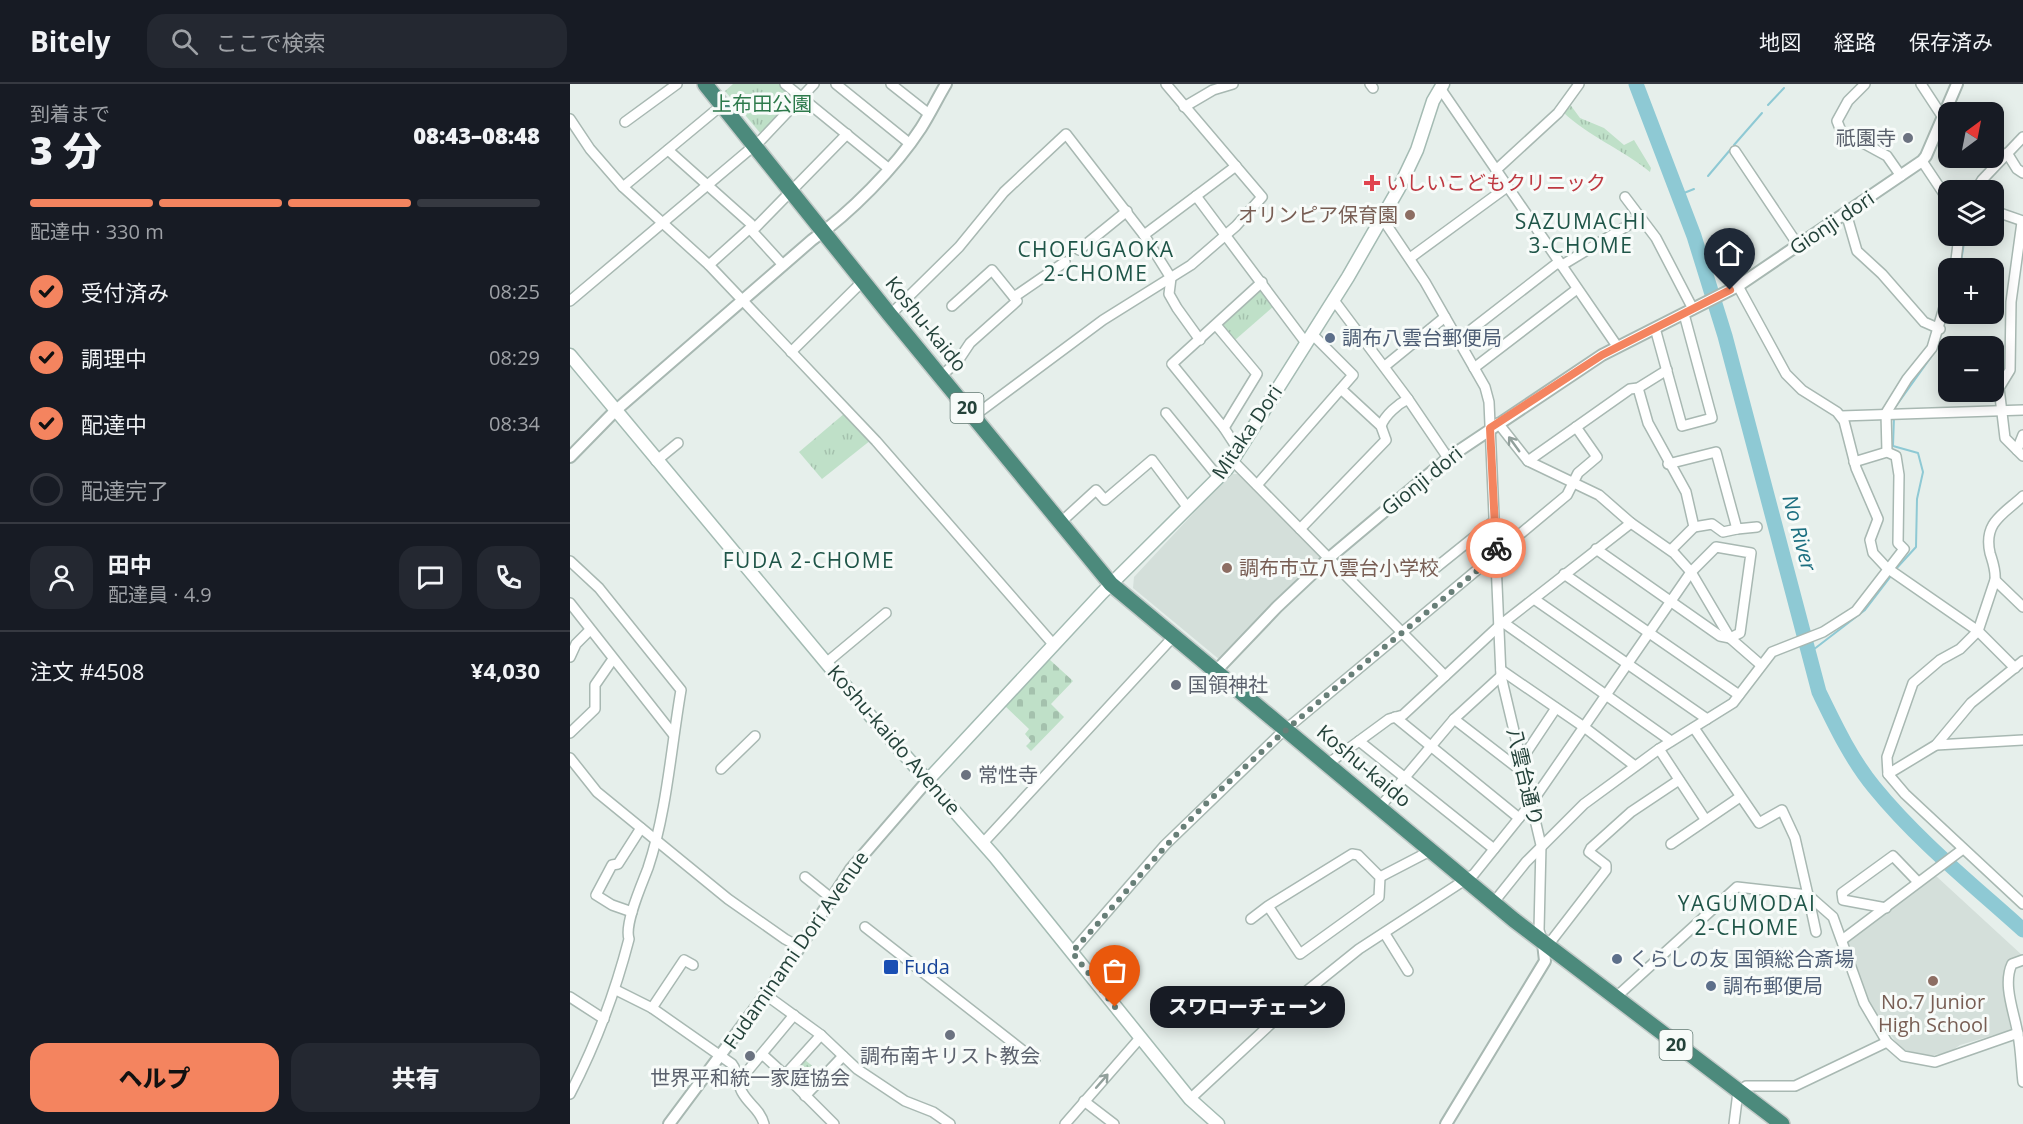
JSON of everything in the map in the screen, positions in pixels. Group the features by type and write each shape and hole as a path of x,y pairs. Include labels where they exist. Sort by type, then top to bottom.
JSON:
{"highway":[{"name":"20","path":"705,84 823,232"},
{"name":"Koshu-kaido","path":"823,232 1111,584 1494,902 1541,936 1565,959 1615,998 1782,1124"}],"main road":[{"name":"Mitaka Dori","path":"928,780 1053,644 1219,478 1236,456 1382,218 1408,171 1433,101 1442,86"},
{"name":"Koshu-kaido Avenue","path":"570,355 826,663 983,843 1190,1099 1218,1124"}],"street":[{"path":"624,122 677,84"},
{"path":"785,84 888,168"},
{"path":"570,301 754,145 803,99 814,84"},
{"path":"836,84 909,143"},
{"path":"891,84 929,114"},
{"path":"570,457 615,411 783,265 831,227 909,143 946,84"},
{"path":"974,416 1103,320 1171,278 1227,235 1262,196 1166,84"},
{"path":"1184,107 1213,90 1233,84"},
{"path":"1496,171 1558,113 1579,84"},
{"path":"1865,84 1848,101 1837,121 1841,131 1887,156 1901,176"},
{"path":"1921,84 1938,110"},
{"path":"1949,102 1957,84"},
{"path":"1442,86 1496,171 1617,346"},
{"path":"623,187 722,105"},
{"path":"570,119 590,149 623,187 709,265 876,441 1053,644"},
{"path":"1938,126 1922,161 1938,185"},
{"path":"709,265 756,227 847,134"},
{"path":"890,315 959,247 1004,192 1065,134 1144,235 1171,278 1169,294 1200,340"},
{"path":"1982,180 2023,137"},
{"path":"668,150 752,228 783,265"},
{"path":"1735,151 1798,245"},
{"path":"2007,153 2017,169 2023,172"},
{"name":"Gionji dori","path":"1215,672 1277,607 1329,558 1448,458 1572,373 1617,346 1734,288 1922,161"},
{"path":"1144,235 1236,166"},
{"path":"1410,258 1507,187"},
{"path":"1196,196 1262,282 1309,338 1353,375 1257,485"},
{"path":"1625,197 1656,238 1693,309 1712,418 1682,426 1655,328"},
{"path":"1079,250 1127,211"},
{"path":"1846,213 1857,251 1882,273 1924,322 1940,329"},
{"path":"2004,215 2023,222 2011,302 2010,370 2000,388 2005,438 2020,453"},
{"name":"八雲台通り","path":"1382,218 1410,258 1445,316 1490,402 1494,425 1494,521 1501,625 1501,673 1541,845 1541,936"},
{"path":"1458,340 1556,264 1615,235 1640,218"},
{"path":"1014,297 1065,262"},
{"path":"941,376 958,361 970,343 1017,301 992,270 952,306"},
{"path":"791,352 863,281"},
{"path":"1262,282 1172,364 1224,428 1236,456 1257,485 1445,676"},
{"path":"1734,288 1786,374 1802,390 1841,416 1851,443 1854,462 1878,519 1869,545 1887,568 1978,631 2015,668"},
{"path":"1474,368 1577,289"},
{"path":"1334,299 1385,366 1448,458"},
{"path":"1385,366 1445,316"},
{"path":"1887,452 1886,413 1907,379 1932,348 1941,324"},
{"path":"1216,325 1257,374 1224,428"},
{"path":"1528,461 1630,388 1638,388 1667,370"},
{"path":"1638,388 1648,423 1668,464 1686,492 1694,527"},
{"path":"1300,529 1386,440 1381,426 1341,389"},
{"path":"1381,426 1383,420 1408,399"},
{"path":"1841,416 2023,410"},
{"path":"1166,412 1219,478"},
{"path":"1494,425 1528,461 1573,485 1599,495 1631,523 1671,550 1691,572 1730,638 1761,666"},
{"path":"1072,952 1165,845 1287,729 1567,495 1578,473 1597,457 1576,427"},
{"path":"2020,453 2023,435"},
{"path":"656,460 678,442"},
{"path":"1668,464 1716,452 1737,529"},
{"path":"1494,902 1541,845 1584,804 1659,749 1733,703 1772,652 1820,633 1856,611 1887,568 1904,549 1898,543 1899,475 1896,456 1887,452 1854,462"},
{"path":"1059,523 1096,490 1105,500 1152,460 1188,508"},
{"path":"2023,496 1991,525 1989,543 1996,572 1978,631 1960,649 1940,660 1913,683 1889,744 1887,758 1888,774 1922,812 1961,850 2023,904"},
{"path":"1432,570 1494,521"},
{"path":"1329,764 1395,717 1403,715 1501,625 1631,523"},
{"path":"1671,550 1694,527 1712,524 1723,532 1757,527"},
{"path":"1190,1099 1303,994 1359,949 1468,881 1532,802 1627,664 1649,633 1671,601 1691,572 1716,547 1751,553 1740,633 1730,638 1720,636 1671,601 1596,549"},
{"path":"570,561 599,588 681,690 656,840 633,912 616,990 570,1094"},
{"path":"1564,574 1739,695"},
{"path":"1995,580 2023,607"},
{"path":"1534,599 1707,719"},
{"path":"570,603 673,734"},
{"path":"826,663 886,614"},
{"path":"1501,625 1671,741"},
{"path":"570,657 576,644 590,630"},
{"path":"983,843 1173,637"},
{"path":"570,733 594,709 595,685 613,659"},
{"path":"1888,774 1936,744 1971,703 2023,661"},
{"path":"1380,807 1454,719 1501,673 1584,727 1635,766"},
{"path":"1521,759 1556,708"},
{"path":"1395,717 1519,818"},
{"path":"1454,719 1524,773"},
{"path":"1694,728 1759,824 1782,810 1795,838 1815,932"},
{"path":"721,769 755,736"},
{"path":"1936,744 2023,740"},
{"path":"1359,741 1494,849"},
{"path":"1659,749 1705,819"},
{"path":"570,758 597,792 656,840 766,927 796,945 803,943"},
{"name":"Fudaminami Dori Avenue","path":"669,1124 766,995 831,898 863,855 928,780"},
{"path":"1446,1124 1545,961 1541,936 1606,870 1606,865 1589,852 1591,848 1631,812 1679,780"},
{"path":"1671,844 1740,797"},
{"path":"633,912 612,905 596,895 612,865 618,864 641,828"},
{"path":"1380,877 1432,850"},
{"path":"1842,940 1961,850"},
{"path":"1251,919 1268,906 1352,854 1358,855 1380,877 1379,897 1300,954 1268,906"},
{"path":"1886,908 1843,900 1842,893 1893,856 1918,882"},
{"path":"806,877 831,898"},
{"path":"1615,998 1737,887 1808,895 1833,917 1863,1004 1887,1042 1903,1056 1935,1062 2018,1033"},
{"path":"865,927 1035,1060"},
{"path":"1385,934 1408,971"},
{"path":"652,1008 684,960 693,965"},
{"path":"2023,960 2012,964 2009,970 2011,1004 2018,1033 2023,1082"},
{"path":"616,990 652,1008 732,1064 740,1080 741,1090 758,1108 764,1124"},
{"path":"766,995 821,1035 843,1056 891,1092 933,1112 950,1124"},
{"path":"570,997 604,1019"},
{"path":"740,1080 794,1015"},
{"path":"785,1075 821,1035"},
{"path":"1065,1124 1140,1038"},
{"path":"1734,1124 1738,1092 1746,1086 1795,1086 1887,1042"},
{"path":"762,1054 834,1124"},
{"path":"805,1096 843,1056"},
{"path":"1084,1101 1113,1124"}],"shaded area":[{"name":"調布市立八雲台小学校","path":"1230,474 1240,474 1322,558 1281,594 1220,660 1133,588 1134,577"},
{"name":"No.7 Junior High School","path":"1936,876 2023,956 2006,964 2006,1005 2011,1030 1960,1045 1950,1052 1929,1056 1901,1049 1865,999 1847,944 1850,939"}],"green space":[{"name":"上布田公園","path":"733,84 780,84 798,98 761,134 725,91"},
{"path":"1569,103 1580,118 1604,128 1624,145 1634,140 1651,168 1650,172 1573,121 1563,112"},
{"path":"1262,289 1274,306 1235,340 1222,325"},
{"path":"845,413 871,440 822,479 799,452"},
{"path":"1049,659 1073,681 1051,704 1064,717 1031,751 1026,746 1031,741 1025,734 1029,729 1004,705"},
{"path":"805,1060 821,1073 806,1089 790,1074"}],"waterway":[{"name":"No River","path":"1636,84 1694,236 1725,336 1819,692 1851,753 1891,807 1927,844 2023,930"},
{"path":"1768,105 1784,88"},
{"path":"1734,145 1762,113"},
{"path":"1708,176 1730,150"},
{"path":"1679,195 1694,189"},
{"path":"1962,258 1963,246"},
{"path":"1936,350 1944,324"},
{"path":"1896,406 1931,357"},
{"path":"1894,417 1893,446 1918,453 1923,472 1917,499 1916,547 1894,571"},
{"path":"1809,653 1865,610 1891,576"}],"way so far":[{"path":"1115,1007 1072,952 1144,868 1211,799 1279,735 1496,555 1496,548"}],"place":[{"name":"祇園寺","path":"1908,138"},
{"name":"いしいこどもクリニック","path":"1372,183"},
{"name":"オリンピア保育園","path":"1410,215"},
{"name":"調布八雲台郵便局","path":"1330,338"},
{"name":"調布市立八雲台小学校","path":"1227,568"},
{"name":"国領神社","path":"1176,685"},
{"name":"常性寺","path":"966,775"},
{"name":"くらしの友 国領総合斎場","path":"1617,959"},
{"name":"Fuda","path":"891,967"},
{"name":"No.7 Junior High School","path":"1933,981"},
{"name":"調布郵便局","path":"1711,986"},
{"name":"スワローチェーン","path":"1115,1007"},
{"name":"調布南キリスト教会","path":"950,1035"},
{"name":"世界平和統一家庭協会","path":"750,1056"}],"district":[{"name":"SAZUMACHI 3-CHOME","path":"1581,234"},
{"name":"CHOFUGAOKA 2-CHOME","path":"1096,262"},
{"name":"FUDA 2-CHOME","path":"809,561"},
{"name":"YAGUMODAI 2-CHOME","path":"1747,916"}],"route":[{"path":"1496,548 1490,428 1617,346 1730,290"}]}
